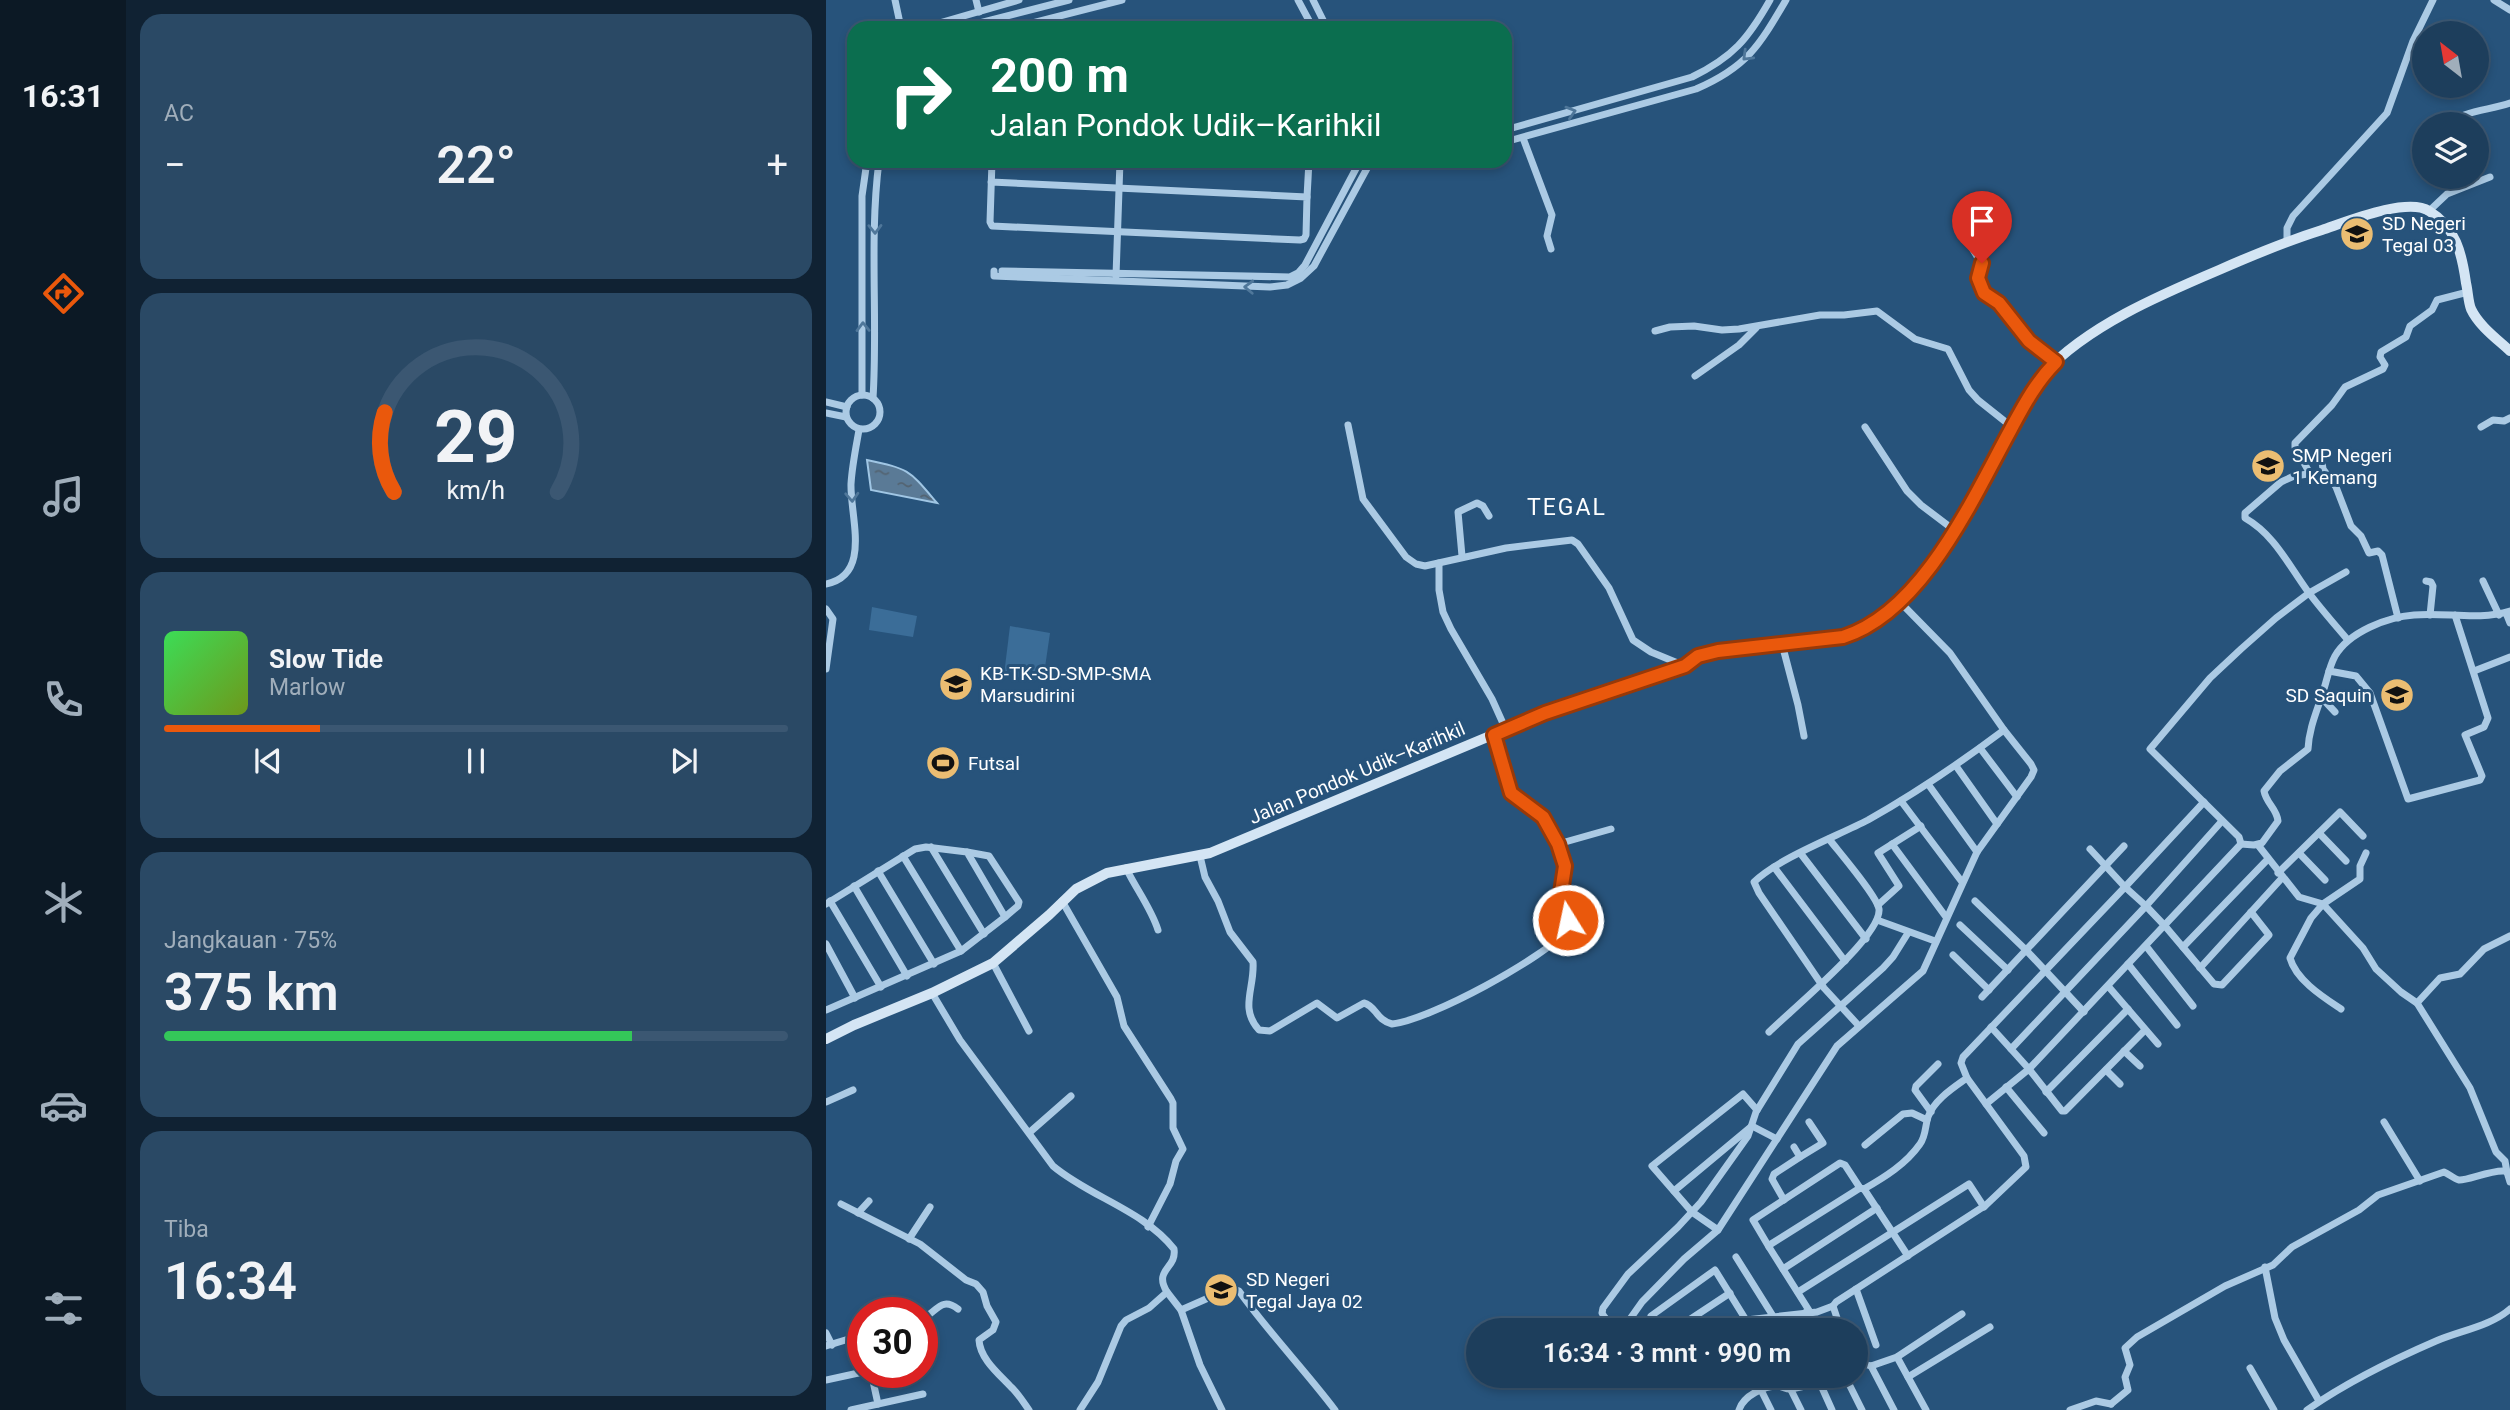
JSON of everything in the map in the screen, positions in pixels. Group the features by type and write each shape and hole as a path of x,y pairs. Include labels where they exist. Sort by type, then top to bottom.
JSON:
{"street":[{"path":"895,0 900,21"},
{"path":"976,0 979,12"},
{"path":"947,21 1019,0"},
{"path":"987,21 1069,0"},
{"path":"1040,21 1122,0"},
{"path":"1298,0 1308,21"},
{"path":"1313,0 1324,21"},
{"path":"1512,128 1692,77 1740,46 1753,31 1770,0"},
{"path":"1512,140 1713,82 1738,65 1761,43 1786,0"},
{"path":"2287,242 2287,228 2293,216 2386,113 2413,41 2432,0"},
{"path":"2494,0 2510,10"},
{"path":"2483,112 2510,103"},
{"path":"1523,138 1552,215 1547,236 1550,249"},
{"path":"862,395 862,196 866,168"},
{"path":"873,398 877,347 875,196 878,168"},
{"path":"992,168 992,226 1300,240 1306,235 1309,168"},
{"path":"1116,276 1120,168"},
{"path":"1341,207 1357,168"},
{"path":"1116,276 994,271 994,276 1290,277 1305,265 1366,170"},
{"path":"991,182 1307,197"},
{"path":"2455,189 2441,197 2429,211 2447,227 2459,247 2471,309 2478,320 2510,351"},
{"name":"Jalan Pondok Udik–Karihkil","path":"826,1039 993,963 1084,884 1126,868 1200,856 1224,848 1545,713 1685,666 1698,656 1718,651 1843,637 1861,632 1900,602 1933,563 2033,388 2056,362 2126,313 2159,296 2287,242 2403,206 2419,206 2429,211"},
{"path":"1972,248 1982,263 1978,278 1984,293 1999,303 2029,341 2056,362"},
{"path":"2348,640 2309,593 2282,553 2259,527 2245,518 2245,513 2281,482 2308,474 2295,443 2332,405 2345,387 2383,369 2385,365 2380,357 2381,352 2407,335 2410,326 2432,310 2437,300 2468,292"},
{"path":"1655,331 1687,326 1722,330 1756,327 1820,315 1877,311 1914,339 1948,349 1969,390 2012,427"},
{"path":"1695,376 1739,345 1756,327"},
{"path":"862,395 873,398 879,405 881,415 877,424 869,429 859,430 851,425 846,417 846,407 853,398 862,395"},
{"path":"826,402 846,407"},
{"path":"826,413 846,417"},
{"path":"2481,427 2493,420 2504,421 2510,418"},
{"path":"1348,425 1361,493 1408,559 1420,566 1462,556 1564,540 1576,542 1609,588 1633,640 1651,652 1685,666"},
{"path":"1865,427 1907,491 1954,530"},
{"path":"826,584 848,574 855,557 851,484 859,430"},
{"path":"2321,455 2323,469 2336,487 2351,526 2361,536 2366,551 2369,554 2378,551 2382,555 2398,618"},
{"path":"1462,556 1458,512 1477,503 1483,506 1489,516"},
{"path":"1439,563 1443,612 1492,699 1506,730"},
{"path":"2241,844 2239,837 2150,749 2210,678 2276,618 2309,593 2346,572"},
{"path":"2426,581 2433,586 2430,615"},
{"path":"2483,581 2510,623"},
{"path":"1900,602 1950,653 2034,770 1977,852 1923,971 1837,1046 1718,1230 1642,1303 1625,1326 1607,1320 1602,1312 1628,1274 1692,1212 1740,1147 1758,1110 1798,1044 1893,957 1908,933"},
{"path":"826,609 833,619 826,668"},
{"path":"2258,845 2278,821 2276,811 2264,796 2264,791 2280,771 2308,749 2308,735 2329,671 2336,654 2348,640 2398,618 2430,615 2476,617 2505,613"},
{"path":"2329,671 2356,676 2370,693 2405,796 2411,799 2481,778 2465,738 2467,734 2487,724 2488,718 2455,615"},
{"path":"1782,644 1804,736"},
{"path":"2474,671 2510,657"},
{"path":"2321,697 2335,712"},
{"path":"1859,1026 1820,983 1755,886 1757,880 1774,867 1901,801 1956,766 2004,730"},
{"path":"1200,856 1205,877 1230,932 1253,962 1247,1007 1254,1024 1265,1032 1317,1003 1337,1018 1364,1003 1370,1004 1379,1019 1391,1024 1442,1006 1511,972 1569,929 1570,924 1560,899 1565,866 1558,844 1543,817 1511,793 1494,735"},
{"path":"1980,748 2017,797"},
{"path":"1956,766 1997,824"},
{"path":"1927,784 1977,852"},
{"path":"1901,801 1962,882"},
{"path":"1757,1318 1817,1312 1833,1306 1983,1207 2026,1167 2024,1156 1967,1078 1961,1063 1963,1057 2204,802"},
{"path":"2200,968 2251,912 2299,853 2340,813 2363,836"},
{"path":"2011,1049 2222,821"},
{"path":"1878,905 1899,886 1878,853 1921,826"},
{"path":"1558,844 1611,829"},
{"path":"2319,833 2346,862"},
{"path":"1769,1032 1845,961 1866,939 1878,920 1878,905 1829,839"},
{"path":"1892,844 1946,917"},
{"path":"2241,844 2258,845"},
{"path":"1986,1104 2029,1069 2241,844"},
{"path":"2070,1410 2090,1402 2101,1401 2113,1407 2128,1390 2124,1377 2130,1365 2125,1348 2137,1337 2211,1293 2273,1265 2282,1254 2305,1238 2359,1210 2378,1195 2444,1172 2459,1180 2484,1172 2509,1178 2505,1161 2496,1152 2470,1088 2417,1003 2376,969 2363,948 2323,904 2303,900 2258,845"},
{"path":"1982,997 2124,846"},
{"path":"931,847 984,934"},
{"path":"826,1010 881,987 934,964 961,951 1018,906 989,856 931,847 915,849 828,903 881,987"},
{"path":"2090,849 2165,926 2214,984 2222,985 2269,936 2251,912"},
{"path":"967,852 1005,916"},
{"path":"2299,853 2325,880"},
{"path":"2341,1009 2314,989 2292,965 2290,958 2311,918 2323,904 2360,879 2360,866 2366,853"},
{"path":"1801,854 1866,939"},
{"path":"903,856 961,951"},
{"path":"2183,947 2268,859"},
{"path":"1774,867 1845,961"},
{"path":"1126,868 1158,930"},
{"path":"878,871 934,964"},
{"path":"854,886 906,976"},
{"path":"1062,901 1117,997 1124,1026 1173,1104 1172,1128 1183,1149 1176,1161 1170,1184 1148,1227"},
{"path":"1975,901 2084,1012"},
{"path":"1878,920 1935,941"},
{"path":"1961,925 2008,970"},
{"path":"2417,1003 2440,978 2460,974 2484,949 2510,936"},
{"path":"826,944 855,998"},
{"path":"2146,946 2193,1006"},
{"path":"1953,954 1989,990"},
{"path":"993,963 1029,1031"},
{"path":"2128,964 2177,1025"},
{"path":"2108,986 2158,1044"},
{"path":"932,993 960,1040 1049,1161 1063,1174 1113,1202 1172,1245 1175,1253 1162,1276 1162,1285 1181,1310 1202,1370 1222,1410"},
{"path":"2046,1092 2128,1009"},
{"path":"1990,1027 2029,1069 2062,1111 2145,1030"},
{"path":"2124,1051 2140,1066"},
{"path":"1931,1112 1915,1090 1938,1064"},
{"path":"2106,1070 2120,1084"},
{"path":"1769,1247 1775,1240 1892,1172 1920,1144 1927,1120 1941,1098 1967,1078"},
{"path":"2006,1087 2045,1133"},
{"path":"826,1102 853,1090"},
{"path":"1718,1230 1692,1212 1652,1166 1743,1094 1758,1110"},
{"path":"1030,1132 1071,1096"},
{"path":"1865,1145 1903,1114 1912,1113 1927,1120"},
{"path":"1784,1200 1772,1179 1774,1174 1823,1143 1810,1122"},
{"path":"2384,1122 2420,1181"},
{"path":"1752,1126 1777,1139"},
{"path":"1674,1192 1752,1126"},
{"path":"1794,1147 1800,1157"},
{"path":"1809,1318 1798,1292 1753,1220 1840,1163 1845,1165 1877,1208 1909,1256"},
{"path":"1798,1292 1969,1184 1983,1207"},
{"path":"858,1213 869,1201"},
{"path":"841,1204 920,1244 966,1280 976,1284 983,1292 996,1322 993,1330 979,1340 980,1348 998,1375 1028,1410"},
{"path":"909,1239 930,1207"},
{"path":"1783,1269 1877,1208"},
{"path":"1736,1257 1773,1315"},
{"path":"2265,1267 2270,1300 2278,1325 2319,1401"},
{"path":"1652,1318 1651,1316 1713,1270 1718,1273 1745,1318"},
{"path":"1181,1310 1231,1288 1237,1289 1335,1410"},
{"path":"1856,1289 1876,1345"},
{"path":"1080,1410 1098,1382 1121,1326 1126,1320 1149,1308 1167,1292"},
{"path":"1692,1318 1730,1293"},
{"path":"938,1308 945,1303 958,1309"},
{"path":"1833,1306 1837,1318"},
{"path":"2307,1410 2388,1364 2498,1317 2510,1309"},
{"path":"1871,1366 1897,1357 1962,1314"},
{"path":"1908,1377 1990,1327"},
{"path":"826,1333 829,1345 847,1340"},
{"path":"1897,1357 1926,1410"},
{"path":"1868,1364 1895,1410"},
{"path":"2250,1368 2275,1410"},
{"path":"826,1380 847,1375"},
{"path":"1739,1410 1740,1405 1751,1395 1761,1390 1780,1386 1791,1390 1797,1388"},
{"path":"874,1388 878,1404"},
{"path":"1822,1388 1832,1410"},
{"path":"1850,1388 1862,1410"},
{"path":"1761,1390 1771,1410"},
{"path":"1791,1390 1801,1410"},
{"path":"850,1410 923,1394"},
{"path":"2264,1410 2275,1410"}],"shaded area":[{"path":"872,607 917,616 913,637 869,630"},
{"path":"1010,626 1050,633 1043,681 1004,675"}],"water":[{"path":"867,460 908,472 937,503 871,490"}],"place":[{"name":"SD Negeri Tegal 03","path":"2357,234"},
{"name":"SMP Negeri 1 Kemang","path":"2268,466"},
{"name":"KB-TK-SD-SMP-SMA Marsudirini","path":"956,684"},
{"name":"SD Saquin","path":"2397,695"},
{"name":"Futsal","path":"943,763"},
{"name":"SD Negeri Tegal Jaya 02","path":"1221,1290"}],"district":[{"name":"TEGAL","path":"1567,507"}],"route":[{"path":"1568,920 1560,899 1565,866 1558,844 1543,817 1511,793 1494,735 1545,713 1685,666 1698,656 1718,651 1843,637 1861,632 1900,602 1933,563 2033,388 2056,362 2029,341 1999,303 1984,293 1978,278 1982,263"}]}
